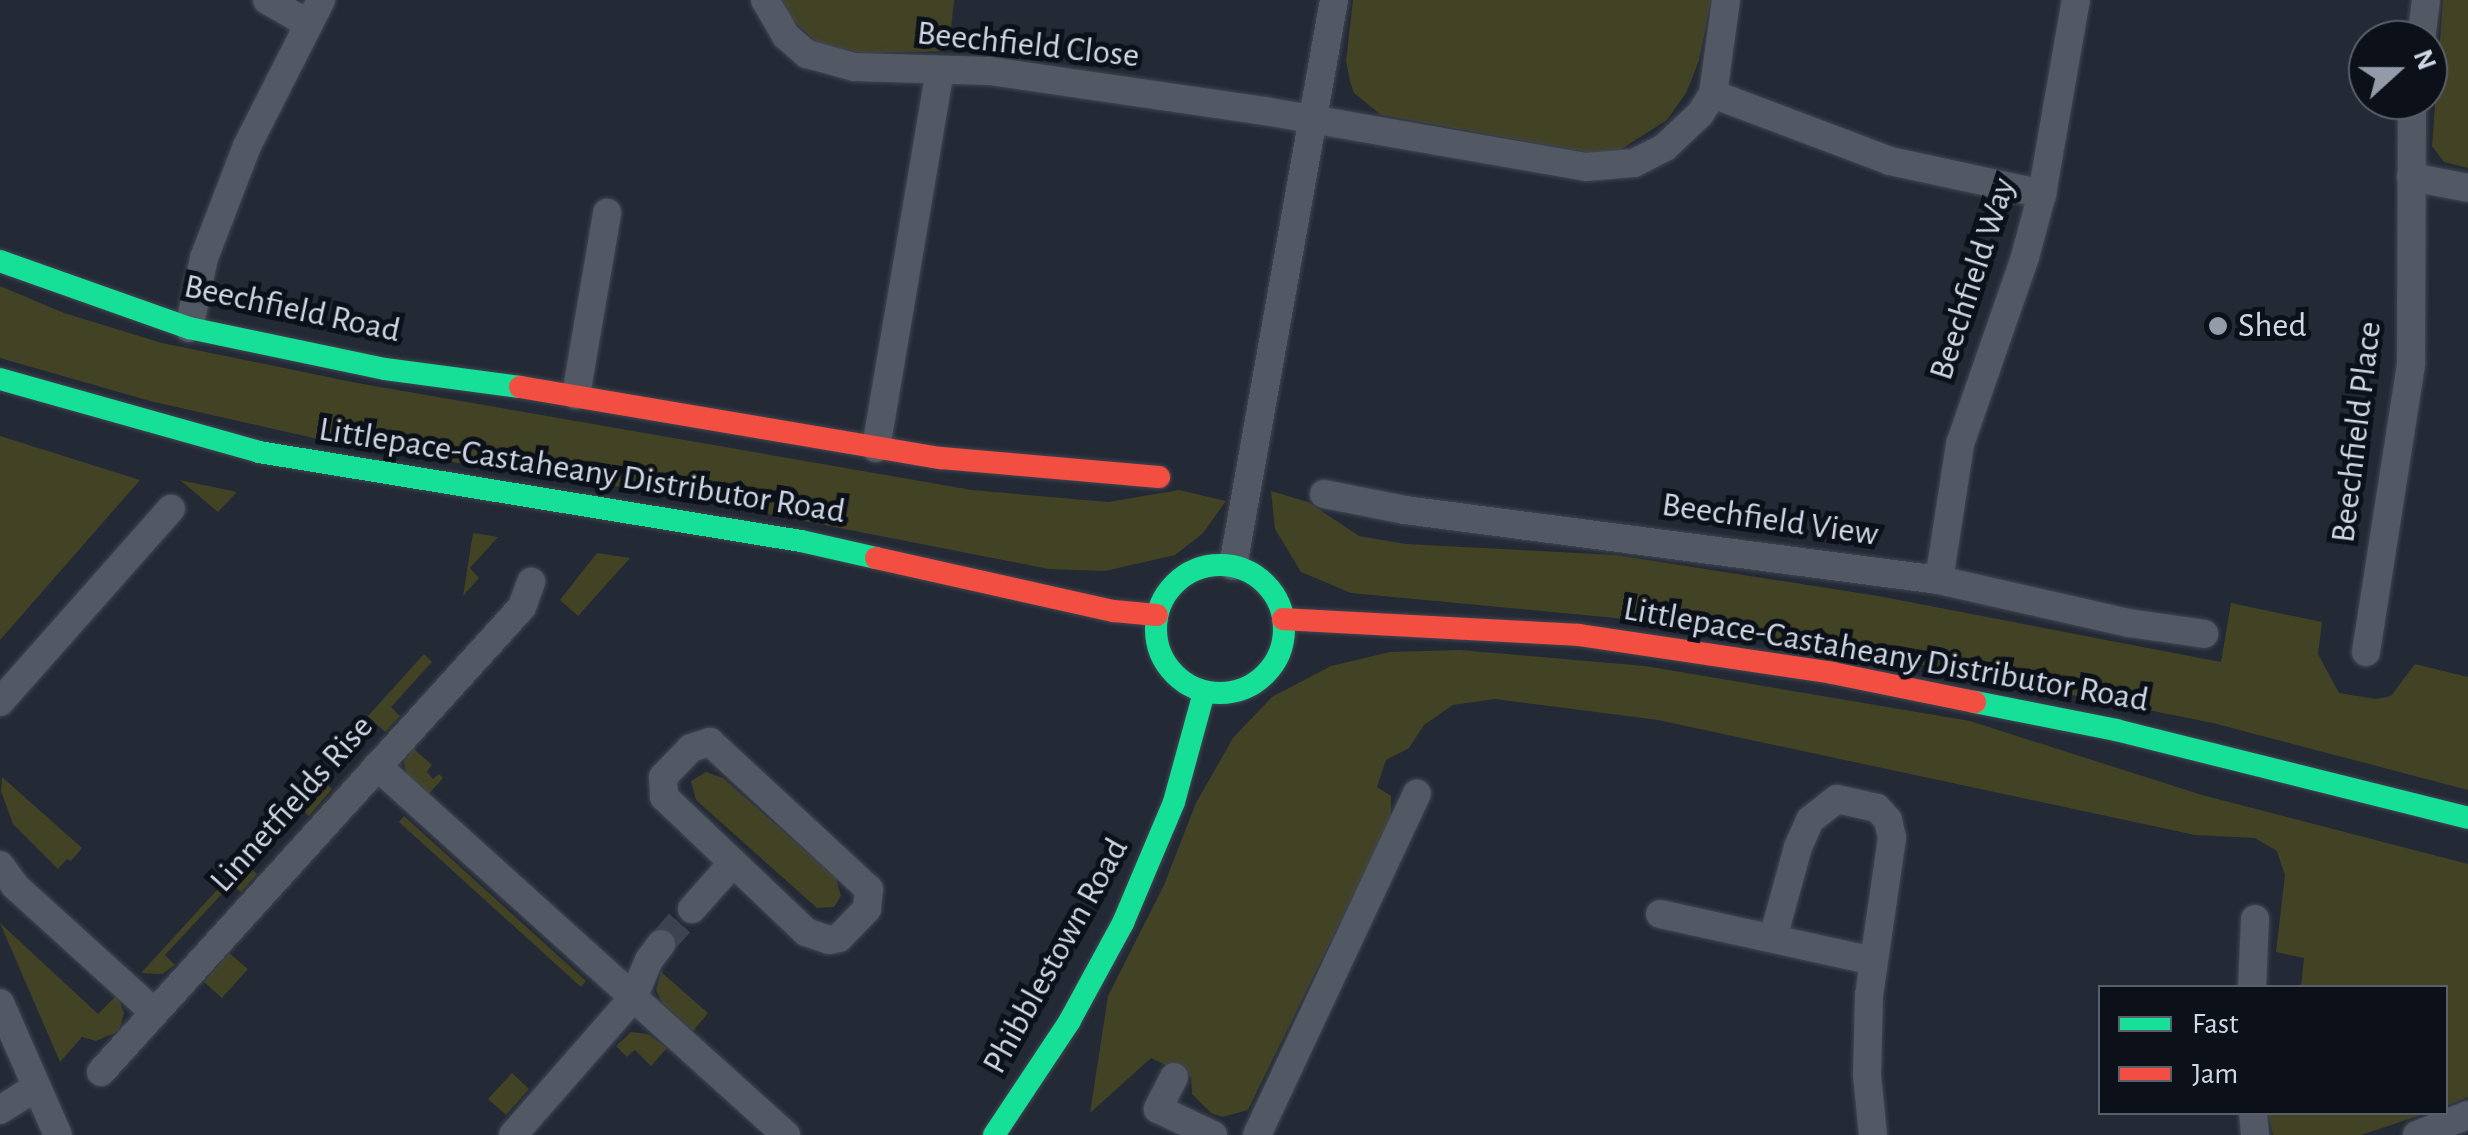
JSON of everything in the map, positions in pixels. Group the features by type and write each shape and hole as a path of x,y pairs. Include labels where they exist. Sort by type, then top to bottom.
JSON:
{"street":[{"path":"189,328 204,258 248,146 314,12 267,0"},
{"name":"Beechfield Close","path":"765,0 786,36 807,54 854,67 990,71 1312,119 1392,137 1586,168 1634,163 1665,147 1700,114 1713,94"},
{"path":"1233,566 1312,119 1324,75 1334,0"},
{"path":"1726,0 1713,94 1890,161 2042,194"},
{"name":"Beechfield Way","path":"1939,580 1960,444 2025,257 2042,194 2076,0"},
{"path":"876,448 940,70"},
{"name":"Beechfield Place","path":"2366,652 2410,364 2412,120"},
{"path":"2411,177 2468,188"},
{"path":"576,395 607,213"},
{"name":"Beechfield Road","path":"0,261 189,328 384,368 576,395 876,448 1159,476"},
{"name":"Littlepace-Castaheany Distributor Road","path":"0,379 259,452 801,541 1114,610 1157,614"},
{"name":"Beechfield View","path":"1324,494 1406,510 1939,580 2128,623 2204,634"},
{"path":"0,702 171,509"},
{"path":"1233,566 1266,585 1283,619 1283,640 1263,676 1225,693 1204,692 1186,684 1160,654 1157,614 1177,581 1194,570 1233,566"},
{"name":"Linnetfields Rise","path":"101,1072 522,607 531,582"},
{"name":"Littlepace-Castaheany Distributor Road","path":"1283,619 1579,635 1832,673 2116,730 2468,818"},
{"name":"Phibblestown Road","path":"994,1135 1069,1022 1123,923 1174,802 1204,692"},
{"path":"701,743 719,747 860,877 869,888 867,909 840,938 818,937 806,932 732,864 664,797 664,778 701,743"},
{"path":"376,766 786,1135"},
{"path":"1257,1135 1417,794"},
{"path":"1773,938 1798,846 1810,820 1837,799 1862,802 1888,820 1892,838 1874,960 1867,1075 1873,1135"},
{"path":"692,909 732,864"},
{"path":"0,865 15,886 154,1012"},
{"path":"1660,914 1874,960"},
{"path":"2252,985 2255,919"},
{"path":"514,1135 633,998 648,960 661,944"},
{"path":"0,1004 58,1135"},
{"path":"1174,1077 1158,1109 1213,1135"},
{"path":"0,1110 35,1088"},
{"path":"2417,1135 2468,1115"}],"green space":[{"path":"782,0 954,0 949,51 862,53 819,44 791,19"},
{"path":"1353,0 1711,0 1699,61 1686,93 1667,120 1618,151 1590,153 1381,115 1354,93 1350,81 1346,61"},
{"path":"2443,0 2468,0 2468,168 2444,162 2432,146 2434,120 2448,120 2448,20 2441,20"},
{"path":"0,286 64,313 162,343 357,383 972,490 1108,502 1179,490 1226,501 1203,533 1175,555 1105,571 1049,569 661,493 353,447 150,401 0,358"},
{"path":"0,436 140,480 0,640"},
{"path":"180,480 237,492 218,512"},
{"path":"1271,491 1308,502 1359,536 1406,544 1616,555 1878,596 2221,662 2231,603 2322,622 2318,654 2339,693 2376,699 2391,696 2415,664 2468,677 2468,790 2213,723 1857,652 1626,619 1351,593 1301,572 1275,529"},
{"path":"473,533 498,537 470,568 479,578 463,596"},
{"path":"597,553 630,558 578,616 560,600"},
{"path":"1460,650 1645,666 1970,721 2202,795 2468,864 2468,1097 2448,1105 2448,985 2301,985 2304,958 2276,952 2285,875 2277,851 2255,838 2195,835 1658,720 1495,699 1453,705 1424,725 1409,748 1386,760 1377,787 1391,796 1391,818 1248,1110 1222,1117 1211,1113 1192,1094 1191,1077 1151,1058 1090,1113 1108,996 1164,885 1196,803 1233,738 1272,697 1331,666 1390,652"},
{"path":"424,654 432,662 391,707 400,716 385,732 368,716"},
{"path":"413,748 432,765 427,772 433,779 439,774 443,778 427,796 406,774 404,761"},
{"path":"706,772 723,778 836,878 841,896 834,907 817,908 696,800 691,781"},
{"path":"318,776 332,789 309,816 294,803"},
{"path":"2,777 82,848 71,861 67,859 58,869 13,824 1,791"},
{"path":"404,816 586,981 581,987 399,822"},
{"path":"240,858 257,874 241,892 231,884 165,955 175,965 162,974 141,973 228,878"},
{"path":"0,923 98,1014 117,995 124,1013 119,1031 96,1041 82,1037 60,1062"},
{"path":"229,953 248,969 222,998 204,982"},
{"path":"661,972 708,1013 693,1031 662,1003 656,990"},
{"path":"631,1032 648,1034 667,1048 651,1066 635,1050 627,1057 616,1046"},
{"path":"512,1073 529,1089 506,1115 488,1099"},
{"path":"2269,1115 2421,1115 2361,1135 2273,1135"}],"tunnel":[{"path":"661,944 692,909"}],"traffic: fast":[{"path":"0,261 189,328 385,369 520,387"},
{"path":"0,379 259,452 801,541 876,558"},
{"path":"1220,565 1244,570 1265,584 1279,605 1284,629 1279,653 1265,674 1244,688 1220,693 1196,688 1175,674 1161,653 1156,629 1161,605 1175,584 1196,570 1220,565"},
{"path":"994,1135 1069,1022 1123,923 1174,802 1204,692"},
{"path":"1975,702 2116,730 2468,818"}],"traffic: jam":[{"path":"520,387 941,458 1159,477"},
{"path":"876,558 1114,611 1157,615"},
{"path":"1283,619 1579,635 1832,673 1975,702"}],"place":[{"name":"Shed","path":"2218,326"}]}
